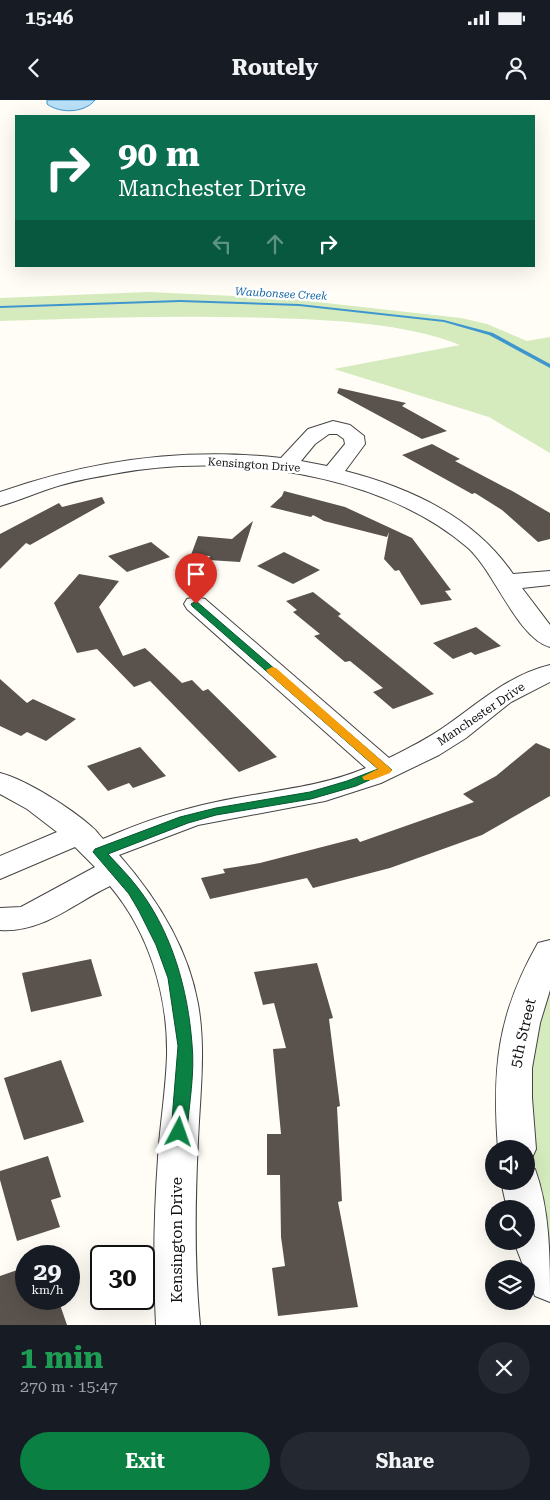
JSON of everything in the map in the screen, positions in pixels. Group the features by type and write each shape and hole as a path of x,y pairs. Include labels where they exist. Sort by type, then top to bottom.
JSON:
{"street":[{"path":"287,465 311,434 318,431 340,429 354,436 355,444 332,474"},
{"name":"Kensington Drive","path":"0,500 61,479 141,464 215,461 287,465 332,474 393,493 445,520 485,552 525,612 550,639"},
{"path":"506,582 550,578"},
{"path":"196,604 386,770"},
{"path":"525,612 550,610"},
{"name":"Manchester Drive","path":"99,852 184,820 216,812 311,795 352,784 386,770 453,734 487,707 520,685 550,673"},
{"name":"Kensington Drive","path":"0,782 34,800 99,852 146,910 163,945 175,978 185,1046 174,1237 178,1325"},
{"path":"0,868 99,852"},
{"path":"0,919 22,918 36,913 83,886 99,852"},
{"name":"5th Street","path":"517,1140 514,1069 524,1019 539,972 550,952"},
{"path":"523,1190 535,1242 550,1283"}],"green space":[{"path":"147,292 281,298 461,318 487,324 527,341 550,337 550,453 489,417 334,369 460,345 416,332 368,324 239,317 0,321 0,298"},
{"path":"550,952 550,1283 535,1242 535,1200 529,1200 527,1190 535,1190 535,1140 522,1140 515,1123"}],"water":[{"path":"47,100 95,100 85,108 65,111 47,104"}],"building":[{"path":"339,388 406,403 402,406 447,431 422,439 337,393"},
{"path":"432,444 460,459 455,461 550,513 550,539 538,542 502,510 475,493 472,494 402,455"},
{"path":"284,491 345,507 412,538 451,590 445,591 452,600 421,605 399,570 395,571 384,559 389,532 387,537 324,521 313,515 311,517 270,507 282,496"},
{"path":"102,497 105,503 30,545 26,543 0,569 0,534 59,503 62,507"},
{"path":"253,521 240,562 208,560 210,556 191,555 198,536 232,539"},
{"path":"151,542 170,557 127,572 108,556"},
{"path":"284,552 320,570 293,584 257,566"},
{"path":"79,574 119,581 99,607 123,656 145,648 182,683 192,680 203,691 208,689 277,757 239,772 150,681 134,687 97,649 77,653 54,603"},
{"path":"313,592 341,614 338,616 434,694 393,709 373,692 383,688 350,661 345,662 314,636 320,634 293,612 297,610 286,601"},
{"path":"476,627 501,646 475,655 471,652 453,659 433,643"},
{"path":"0,679 27,703 33,699 76,719 46,741 27,732 21,736 0,726"},
{"path":"536,743 550,749 550,796 482,835 390,868 313,888 307,878 210,899 201,878 225,873 223,869 260,863 357,838 360,842 474,802 463,794 496,776"},
{"path":"140,747 166,776 133,788 129,783 108,791 87,766"},
{"path":"91,959 102,996 31,1012 22,973"},
{"path":"317,963 333,1018 329,1019 340,1106 337,1107 342,1201 338,1202 358,1307 278,1316 272,1268 285,1266 281,1237 280,1175 267,1175 267,1134 281,1134 273,1049 286,1048 274,1003 263,1005 254,972"},
{"path":"61,1060 84,1122 24,1140 4,1078"},
{"path":"48,1156 61,1197 51,1200 60,1227 17,1241 0,1180 0,1171"},
{"path":"15,1271 15,1310 62,1310 67,1325 0,1325 0,1276"}],"waterway":[{"name":"Waubonsee Creek","path":"0,307 180,301 299,305 444,321 491,334 550,366"}],"slow traffic":[{"path":"272,670 386,770 368,777"}],"route":[{"path":"179,1132 185,1046 175,978 163,945 146,910 134,891 99,852 158,828 184,820 216,812 311,795 352,784 386,770 196,604"}]}
